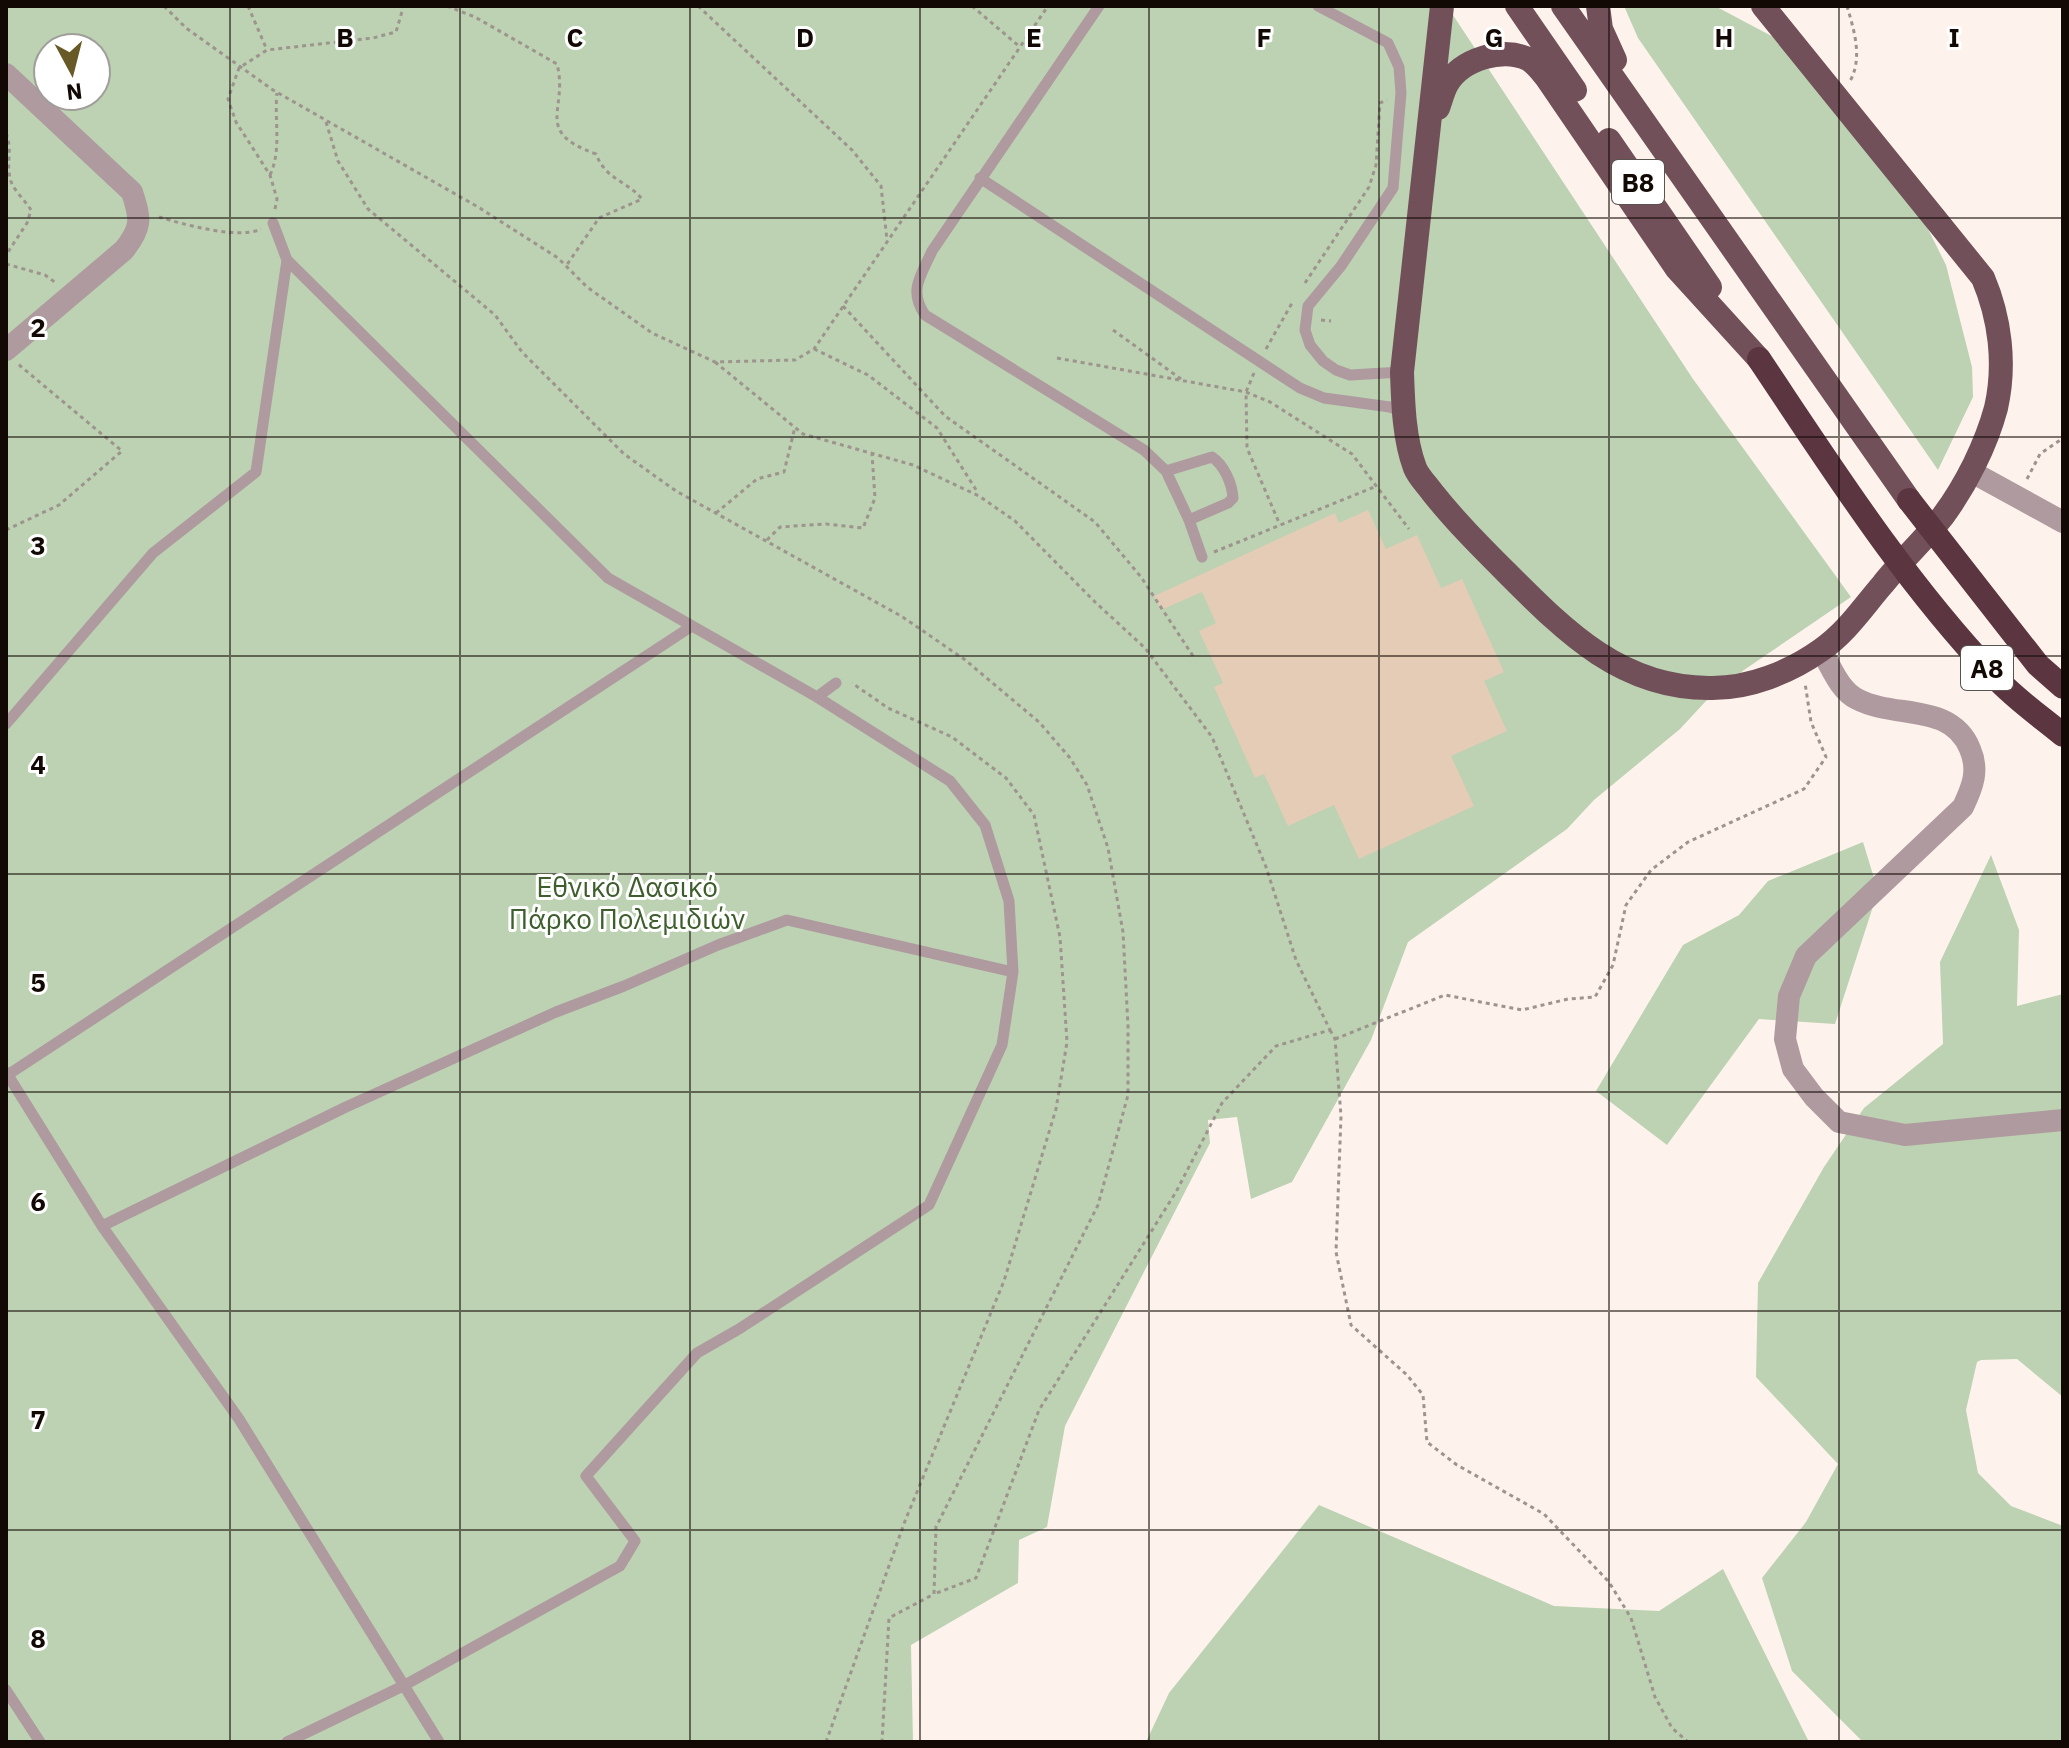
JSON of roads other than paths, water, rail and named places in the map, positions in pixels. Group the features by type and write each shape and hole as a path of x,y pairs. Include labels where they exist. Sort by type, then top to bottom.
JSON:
{"highway":[{"name":"B8","path":"1759,359 1922,591"},
{"name":"B8","path":"1909,500 1957,563"},
{"name":"A8","path":"1957,563 2038,665 2063,687"},
{"name":"A8","path":"1922,591 1995,678 2063,735"}],"main road":[{"path":"1442,6 1402,372 1403,412 1415,469 1456,522 1565,631 1614,664 1656,681 1709,688 1752,683 1799,664 1842,633 1943,515 1970,471 1996,406 2001,355 1993,302 1983,278 1763,6"},
{"name":"B8","path":"1517,6 1759,359"},
{"name":"B8","path":"1563,6 1909,500"},
{"path":"1598,6 1601,29 1611,54 1753,275"},
{"path":"1430,129 1448,82 1460,70 1487,57 1516,56 1530,60 1546,77 1677,269 1759,359"}],"street":[{"path":"6,74 132,192 138,211 138,233 12,357"},
{"path":"1970,471 2063,522"},
{"path":"1821,650 1843,687 1857,699 1942,719 1963,733 1975,761 1974,783 1963,807 1806,956 1789,996 1785,1039 1793,1069 1814,1097 1839,1122 1905,1135 2063,1120"}],"lane":[{"path":"1099,6 932,251 915,288 916,302 925,315 1144,450 1166,471 1202,557"},
{"path":"1318,6 1388,43 1399,67 1401,93 1393,188 1341,266 1308,306 1305,330 1310,345 1323,361 1336,370 1350,375 1402,372"},
{"path":"980,178 1300,388 1324,398 1390,407 1403,412"},
{"path":"273,223 287,260 608,578 817,697 950,781 985,825 1009,901 1013,972 1002,1045 929,1205 697,1353 586,1476 635,1541 620,1566 403,1686 287,1742"},
{"path":"6,724 153,553 256,472 287,260"},
{"path":"1166,471 1212,457 1220,463 1233,498 1189,520"},
{"path":"439,1742 239,1419 102,1226 7,1074 692,626"},
{"path":"817,697 836,683"},
{"path":"102,1226 346,1107 556,1012 787,920 1013,972"},
{"path":"6,1690 40,1742"}],"park label":[{"name":"Εθνικό Δασικό Πάρκο Πολεμιδιών","path":"627,902"}]}
